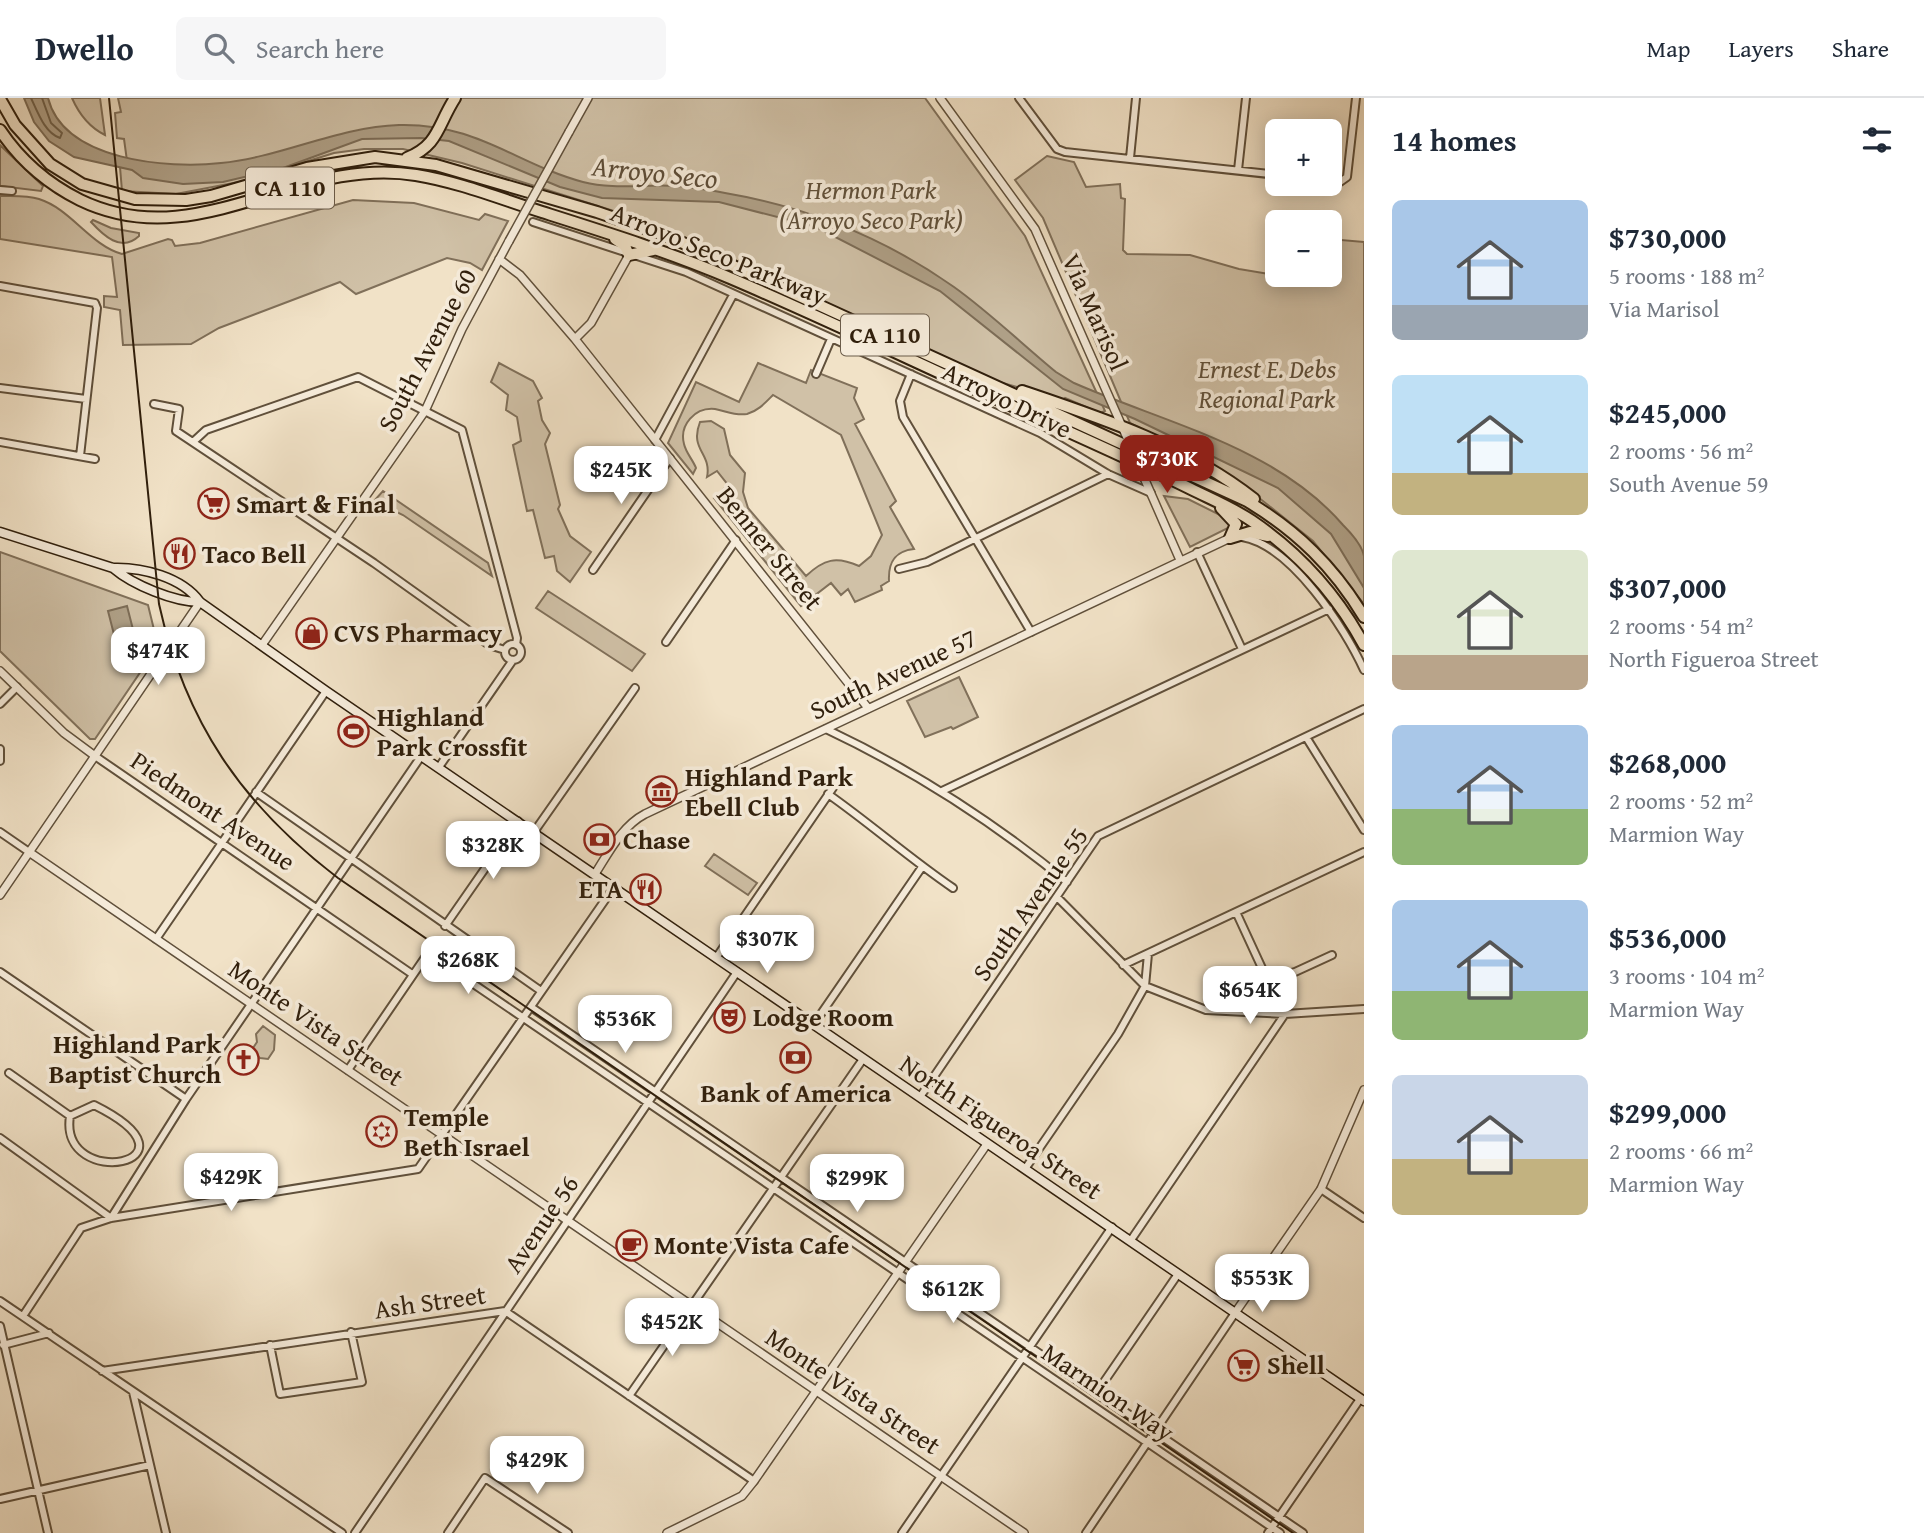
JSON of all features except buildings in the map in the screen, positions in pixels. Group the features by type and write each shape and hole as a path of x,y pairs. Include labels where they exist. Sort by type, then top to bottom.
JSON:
{"highway":[{"name":"Arroyo Seco Parkway","path":"0,99 15,125 50,164 82,184 135,199 186,200 211,196 307,168 354,159 405,160 460,172 670,237 1231,492 1277,519 1331,570 1364,617"},
{"path":"405,160 421,154 429,146 451,104"},
{"name":"Arroyo Seco Parkway","path":"0,130 20,156 49,181 95,206 129,216 187,217 316,180 352,174 394,173 439,180 657,250 730,278 1212,499 1252,521 1322,582 1364,645"},
{"path":"429,146 437,158 452,163 460,172"},
{"path":"604,232 625,246 629,255 657,250"},
{"path":"999,387 1017,389 1122,427 1224,478 1277,519"},
{"path":"1212,499 1236,524 1230,538"},
{"path":"1230,538 1250,532 1272,537"}],"main road":[{"name":"North Figueroa Street","path":"0,532 113,569 127,580 186,602 200,602"},
{"name":"North Figueroa Street","path":"113,569 130,568 192,590 200,602 326,691 1362,1400"}],"street":[{"name":"South Avenue 60","path":"262,645 425,411 461,329 588,98"},
{"name":"Via Marisol","path":"940,98 1035,229 1180,560"},
{"path":"1019,98 1051,142 1065,152 1265,173"},
{"path":"1130,158 1136,98"},
{"path":"1238,170 1246,98"},
{"path":"1342,181 1347,177 1356,98"},
{"path":"0,190 12,191"},
{"name":"Arroyo Drive","path":"533,222 685,272 1040,433 1108,474 1151,494"},
{"path":"575,340 591,323 629,255"},
{"name":"Benner Street","path":"499,259 520,275 575,340 868,708"},
{"path":"0,286 95,303 97,308 80,456"},
{"path":"655,440 733,295"},
{"path":"816,374 831,339"},
{"path":"911,374 900,401 903,417 1031,632"},
{"path":"193,442 206,430 350,377 358,377 425,411 464,435 517,638 516,645 521,653 513,660 439,766"},
{"path":"0,388 86,399"},
{"path":"154,404 179,409 176,431 337,538 489,645 505,650"},
{"path":"0,442 95,459"},
{"path":"593,570 670,458"},
{"path":"899,569 927,562 1108,474"},
{"path":"1230,538 1246,537 1281,558 1304,578 1329,609 1364,670"},
{"name":"South Avenue 57","path":"595,874 633,820 1230,538"},
{"path":"666,642 736,540"},
{"path":"1197,552 1242,649"},
{"path":"0,895 200,602"},
{"path":"942,792 1329,609"},
{"path":"505,650 510,645 516,645"},
{"path":"505,650 507,657 513,660"},
{"name":"Piedmont Avenue","path":"0,671 64,733 94,756 412,974"},
{"path":"0,704 17,687"},
{"path":"534,832 635,688"},
{"path":"156,939 326,691"},
{"name":"South Avenue 55","path":"920,1097 1101,834 1364,709"},
{"path":"826,729 898,764 942,792 1014,840 1066,882"},
{"path":"1306,737 1364,830"},
{"path":"0,749 0,761"},
{"path":"111,1218 186,1099 422,755"},
{"path":"716,958 839,779"},
{"path":"256,792 541,991"},
{"path":"828,794 887,836 894,847 953,888"},
{"path":"445,926 518,821"},
{"name":"Monte Vista Street","path":"0,832 1024,1533"},
{"path":"1123,965 1237,914 1364,852"},
{"path":"814,1024 922,867"},
{"path":"23,1316 81,1228 111,1218 418,1168 614,887"},
{"path":"1057,897 1145,986 1206,1010 1285,1014 1364,1009"},
{"path":"1237,914 1266,979 1295,972 1332,955"},
{"name":"Marmion Way","path":"412,974 428,953 1148,1442 1270,1530 1280,1533"},
{"path":"1024,1169 1118,1034 1145,986 1149,954"},
{"path":"0,972 186,1099"},
{"name":"Avenue 56","path":"355,1533 737,972"},
{"path":"348,1070 412,974"},
{"name":"Marmion Way","path":"531,1007 1303,1533"},
{"path":"1131,1240 1285,1014"},
{"path":"629,1396 863,1059"},
{"path":"9,1073 70,1116"},
{"path":"1086,1533 1321,1189 1364,1090"},
{"path":"94,1105 115,1116 133,1129 140,1143 137,1154 125,1163 109,1165 87,1154 73,1143 68,1130 70,1116 94,1105"},
{"path":"0,1138 111,1218"},
{"path":"667,1533 742,1496 817,1392 987,1144"},
{"path":"137,1154 147,1160"},
{"path":"1321,1189 1364,1218"},
{"path":"902,1533 1112,1227"},
{"path":"1097,1392 1178,1274"},
{"path":"0,1300 342,1533"},
{"name":"Ash Street","path":"102,1371 505,1311 754,1481"},
{"path":"0,1326 2,1345 48,1533"},
{"path":"270,1345 280,1394 362,1382 351,1332"},
{"path":"2,1345 49,1333"},
{"path":"133,1392 166,1533"},
{"path":"1270,1530 1362,1400"},
{"path":"0,1499 150,1465"},
{"path":"448,1533 485,1478 568,1533"}],"green space":[{"path":"72,98 100,98 105,135 85,120"},
{"name":"Hermon Park (Arroyo Seco Park)","path":"118,98 925,98 1025,236 1105,411 1100,413 1065,398 1062,400 996,381 658,225 462,163 403,149 364,149 334,153 244,181 176,194 122,191 120,167 128,168 124,139 117,138 115,113 121,112"},
{"path":"0,145 43,186 41,191 0,186"},
{"name":"Ernest E. Debs Regional Park","path":"1047,156 1074,162 1086,187 1120,184 1121,198 1125,199 1123,250 1127,254 1190,255 1265,273 1265,287 1342,287 1342,240 1364,242 1364,604 1313,541 1238,481 1130,423 1043,218 1015,180"},
{"path":"0,196 30,197 50,204 100,243 122,254 168,239 172,240 175,246 200,243 353,200 414,203 479,220 485,214 508,221 482,270 470,263 447,258 356,294 340,282 219,328 191,344 123,345 120,310 104,307 104,296 117,297 112,257 0,239"},
{"path":"93,220 111,228 139,233 139,236 126,243 113,240 91,222"},
{"path":"499,363 533,381 542,398 538,401 542,420 550,433 545,444 560,505 558,509 570,536 591,552 570,582 557,571 554,556 545,558 533,510 527,511 513,445 521,441 517,417 506,410 508,395 491,382"},
{"path":"758,363 806,383 811,370 857,388 854,398 864,419 855,424 896,501 890,507 914,549 897,555 891,563 889,581 881,586 882,590 855,602 848,589 841,595 831,583 801,606 714,498 728,485 717,471 707,477 708,469 697,439 697,431 700,422 711,421 724,429 730,455 745,473 743,492 748,508 806,576 831,561 844,561 859,566 871,556 882,535 841,435 773,395 758,409 747,414 708,409 695,414 686,424 683,437 696,468 693,474 668,443 696,382 739,402"},
{"path":"383,491 488,563 492,576 403,515 374,501"},
{"path":"1164,496 1188,499 1228,519 1230,527 1190,547"},
{"path":"0,552 148,605 158,646 95,739 90,739 0,651"},
{"path":"548,591 645,654 632,671 536,608"},
{"path":"959,677 978,717 953,729 951,727 925,737 907,701"},
{"path":"714,854 757,883 748,895 705,866"},
{"path":"263,1026 275,1035 274,1050 268,1059 260,1058 251,1051 257,1042 256,1034"}],"water":[{"name":"Arroyo Seco","path":"24,98 48,98 58,119 74,136 96,148 147,162 199,165 221,163 266,155 332,136 376,127 427,126 474,137 583,182 606,186 682,186 756,199 816,216 873,240 928,270 993,317 1056,372 1074,383 1218,440 1285,476 1316,498 1356,539 1364,556 1364,588 1331,534 1278,488 1135,419 1063,389 940,291 816,227 719,202 602,198 560,187 449,141 421,138 362,139 283,168 223,182 183,184 143,178 132,170 74,157 49,141 34,122"},
{"path":"127,606 139,653 120,658 108,611"}],"tram line":[{"path":"109,98 159,604 184,686 222,758 246,790 273,821 338,878 1293,1533"}],"place":[{"name":"Smart & Final","path":"213,504"},
{"name":"Taco Bell","path":"179,554"},
{"name":"CVS Pharmacy","path":"311,633"},
{"name":"Highland Park Crossfit","path":"354,732"},
{"name":"Highland Park Ebell Club","path":"662,792"},
{"name":"Chase","path":"600,840"},
{"name":"ETA","path":"646,889"},
{"name":"Lodge Room","path":"730,1017"},
{"name":"Bank of America","path":"796,1057"},
{"name":"Highland Park Baptist Church","path":"244,1059"},
{"name":"Temple Beth Israel","path":"381,1132"},
{"name":"Monte Vista Cafe","path":"631,1245"},
{"name":"Shell","path":"1244,1365"}]}
